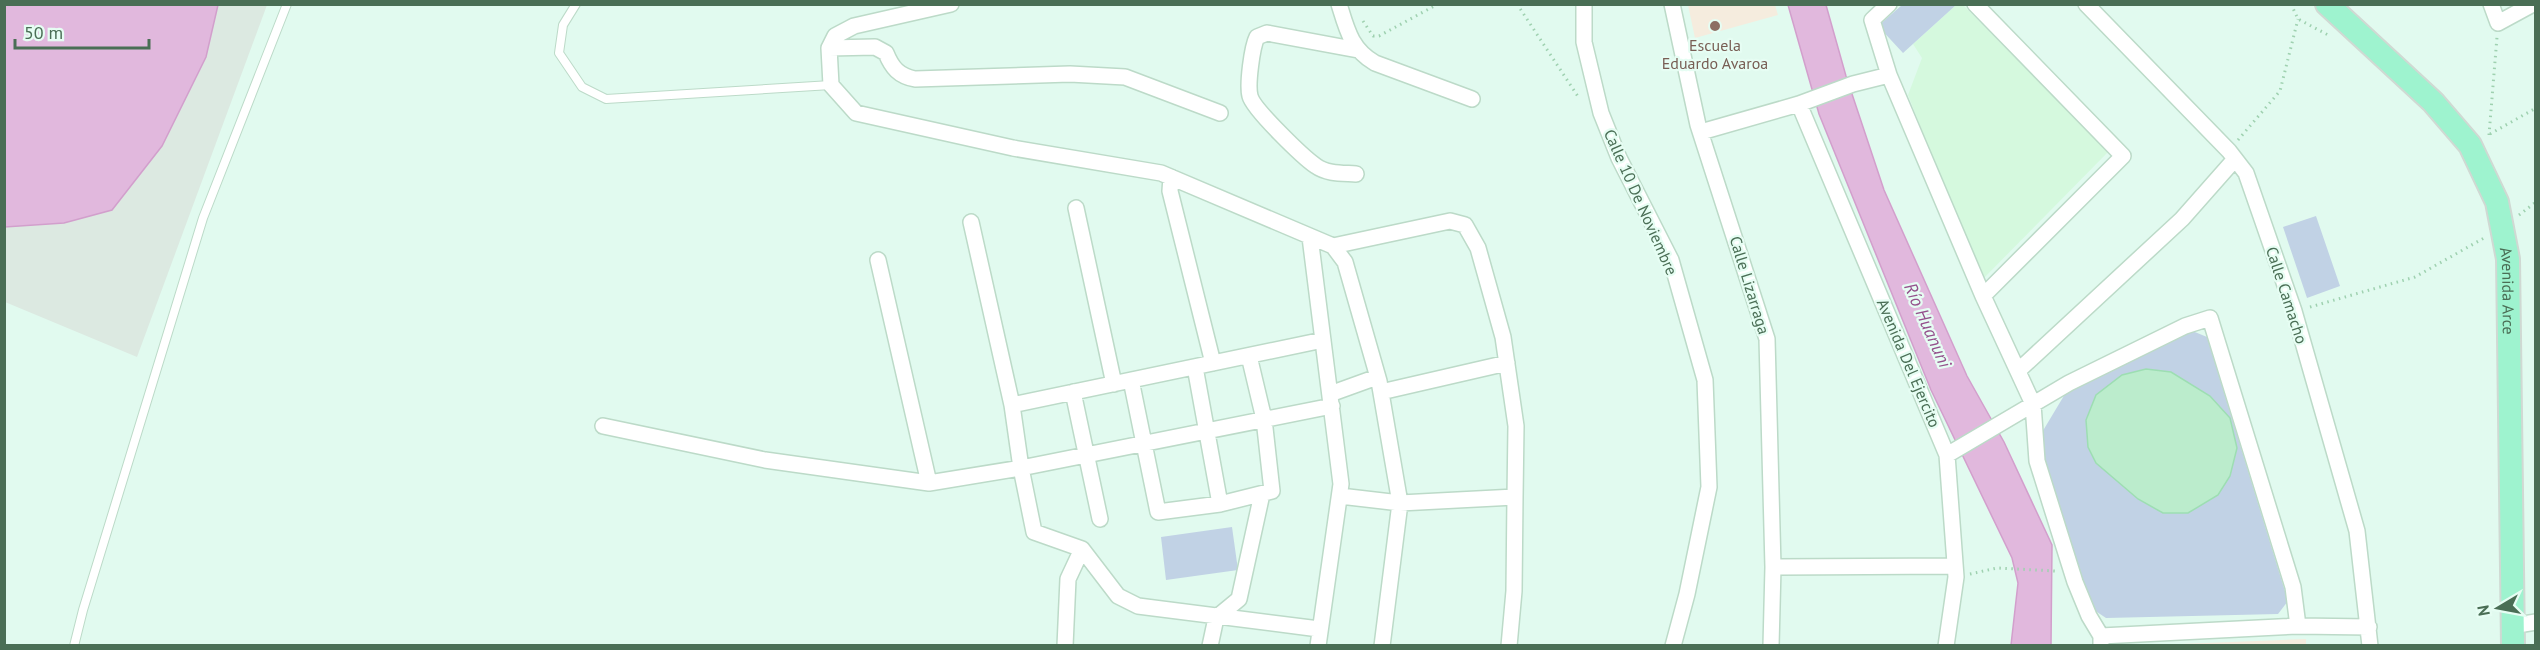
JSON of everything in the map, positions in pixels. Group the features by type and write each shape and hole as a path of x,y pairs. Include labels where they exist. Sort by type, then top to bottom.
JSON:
{"main road":[{"name":"Avenida Arce","path":"2326,4 2433,102 2480,140 2497,202 2508,259 2512,635"}],"street":[{"path":"951,4 854,27 836,36 829,48 831,85 856,114 1013,148 1161,173 1333,246 1345,262 1377,377 1400,503 1382,645"},
{"path":"1339,4 1348,35 1361,55 1375,63 1472,99"},
{"name":"Calle 10 De Noviembre","path":"1584,4 1584,42 1601,113 1619,158 1671,260 1705,380 1709,487 1687,594 1673,645"},
{"name":"Calle Lizarraga","path":"1672,4 1701,132 1767,339 1773,567 1771,645"},
{"path":"1889,4 1872,20 1889,75 1983,296 2033,404 2037,461 2075,582 2101,641 2298,626 2369,627"},
{"path":"1975,4 2123,156 1983,296"},
{"name":"Calle Camacho","path":"2086,4 2232,155 2246,173 2294,311 2357,531 2370,645"},
{"path":"2491,4 2498,23 2533,4"},
{"path":"1356,174 1334,173 1317,167 1261,114 1250,97 1252,47 1257,37 1267,33 1358,50"},
{"path":"829,48 875,46 886,53 891,66 904,77 915,79 1070,74 1125,77 1220,113"},
{"path":"1701,132 1805,103 1853,84 1889,75"},
{"name":"Avenida Del Ejercito","path":"1805,103 1953,452 1956,572 1946,645"},
{"path":"2019,370 2182,219 2232,155"},
{"path":"1170,177 1170,191 1213,363"},
{"path":"1076,208 1114,384"},
{"path":"1333,246 1450,221 1465,225 1478,248 1503,337 1516,426 1514,591 1509,645"},
{"path":"971,222 1012,405 1021,468 1034,532 1082,549 1118,596 1138,606 1216,618 1320,629"},
{"path":"1310,237 1341,484 1318,645"},
{"path":"878,260 929,483"},
{"path":"1953,452 2033,404 2185,326 2211,318 2294,587 2298,626"},
{"path":"1012,405 1323,340"},
{"path":"1131,380 1158,512 1220,504 1272,491 1264,419 1249,356"},
{"path":"1380,392 1507,363"},
{"path":"1195,367 1220,504"},
{"path":"603,426 765,460 929,483 1021,468 1264,419 1331,400 1377,377"},
{"path":"1073,392 1100,519"},
{"path":"1210,645 1216,618 1239,599 1262,494"},
{"path":"1340,496 1400,503 1515,497"},
{"path":"1065,645 1068,579 1082,549"},
{"path":"1773,567 1956,572"},
{"path":"2512,635 2535,622"}],"lane":[{"path":"74,645 86,598 203,218 287,4"},
{"path":"576,4 562,25 559,53 582,87 606,99 831,85"}],"path":[{"path":"1362,20 1373,36 1379,36 1438,4"},
{"path":"1517,4 1580,99"},
{"path":"2232,155 2280,91 2298,19 2291,4"},
{"path":"2480,140 2498,23"},
{"path":"2480,140 2535,108"},
{"path":"2294,311 2415,277 2502,228"},
{"path":"1956,572 1997,568 2052,570"}],"shaded area":[{"path":"4,5 267,5 137,357 5,302"},
{"name":"Escuela Eduardo Avaroa","path":"1688,5 1775,5 1778,15 1695,38"},
{"path":"1902,5 1956,5 1903,53 1878,26"},
{"path":"1956,5 1963,5 2108,152 1981,281 1908,95 1922,58 1913,44"},
{"path":"2316,216 2340,286 2307,298 2283,227"},
{"path":"2190,330 2207,337 2288,601 2278,614 2106,618 2088,606 2038,439 2068,389"},
{"path":"1232,527 1238,570 1166,580 1161,537"},
{"path":"2306,639 2306,646 2156,645"}],"water":[{"path":"5,4 218,5 206,57 162,146 112,210 64,223 5,227"},
{"name":"Río Huanuni","path":"1788,5 1826,5 1846,76 1884,190 1967,376 2004,442 2052,545 2051,645 2011,645 2018,583 2012,558 1931,390 1819,114"}],"building":[{"path":"2146,369 2171,372 2210,396 2230,418 2237,448 2230,476 2218,495 2188,513 2163,513 2138,499 2096,463 2088,447 2086,420 2096,395 2122,375"}],"place":[{"name":"Escuela Eduardo Avaroa","path":"1715,26"}]}
